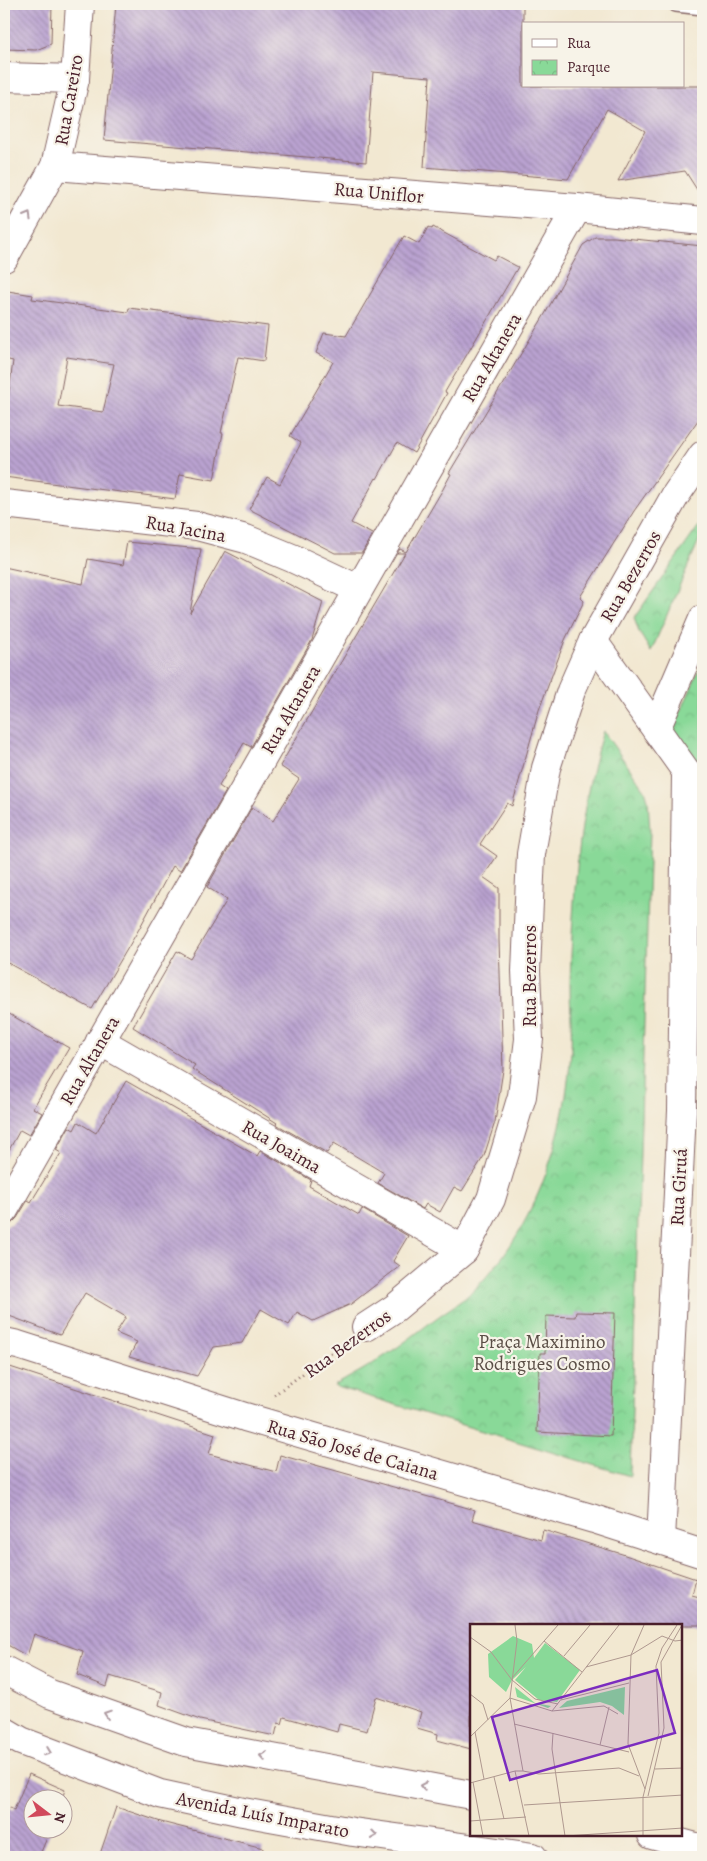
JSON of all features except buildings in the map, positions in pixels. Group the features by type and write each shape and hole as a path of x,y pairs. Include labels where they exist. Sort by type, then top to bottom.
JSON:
{"street":[{"name":"Rua Careiro","path":"4,258 55,166 75,79 80,4"},
{"path":"4,76 75,79"},
{"name":"Rua Uniflor","path":"55,166 577,208 703,221"},
{"name":"Rua Altanera","path":"4,1210 577,208"},
{"name":"Rua Bezerros","path":"366,1327 395,1308 464,1250 491,1199 522,1096 529,1039 526,971 531,854 546,768 571,691 593,641 676,496 703,455"},
{"name":"Rua Jacina","path":"4,504 196,526 246,539 358,589"},
{"path":"656,729 703,619"},
{"path":"593,641 703,796"},
{"name":"Rua Giruá","path":"661,1540 682,1111 686,773"},
{"name":"Rua Joaima","path":"100,1042 464,1250"},
{"name":"Rua São José de Caiana","path":"4,1342 245,1418 703,1554"},
{"path":"4,1670 50,1694 186,1742 470,1795"},
{"name":"Avenida Luís Imparato","path":"4,1732 21,1741 160,1794 243,1812 354,1832 532,1857"},
{"path":"656,1836 703,1849"}],"lane":[{"path":"676,4 703,6"}],"path":[{"name":"Rua Bezerros","path":"245,1418 366,1327"}],"green space":[{"path":"703,520 703,531 651,652 639,632 634,618"},
{"path":"703,660 703,768 673,730"},
{"name":"Praça Maximino Rodrigues Cosmo","path":"603,731 645,790 648,800 650,831 630,1476 334,1386 392,1351 472,1292 494,1268 512,1242 528,1215 541,1186 552,1156 566,1094 571,1053 570,983 578,856 588,793"}]}
